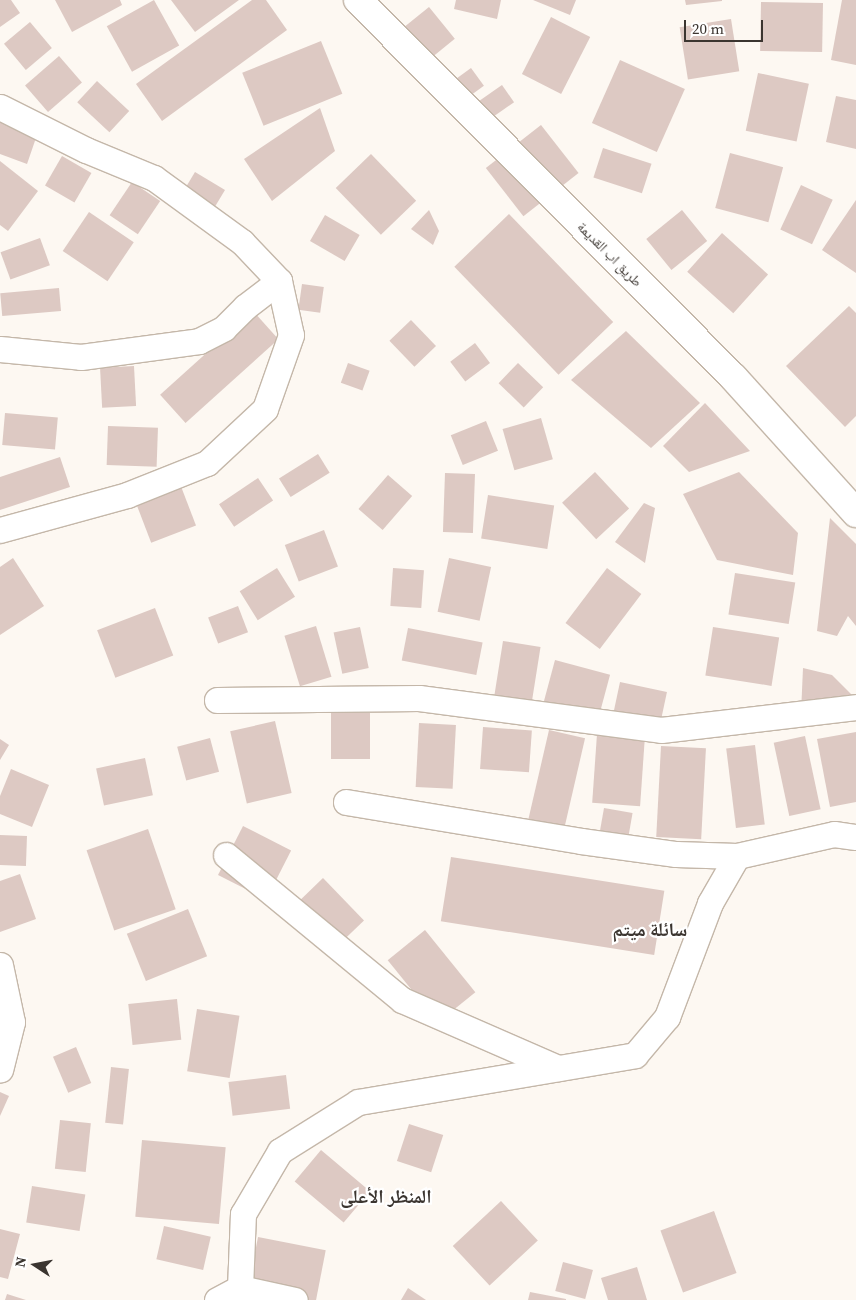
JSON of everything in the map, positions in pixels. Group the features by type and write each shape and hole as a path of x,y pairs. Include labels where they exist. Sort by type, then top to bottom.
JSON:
{"street":[{"name":"طريق اب القديمة","path":"358,0 734,378 856,513"},
{"path":"0,107 86,150 154,178 242,242 279,281 291,335 265,409 207,463 127,495 0,530"},
{"path":"0,349 82,357 199,340 224,328 245,306 279,281"},
{"path":"218,700 419,698 661,730 856,706"},
{"path":"346,802 600,844 676,854 737,856 834,834 856,837"},
{"path":"226,855 402,1000 558,1068"},
{"path":"240,1288 243,1214 280,1151 358,1102 635,1055 667,1017 710,903 737,856"},
{"path":"0,965 12,1022 0,1070"},
{"path":"217,1300 240,1288 295,1300"}],"building":[{"path":"0,0 11,0 20,13 0,27"},
{"path":"55,0 120,0 122,5 72,32"},
{"path":"154,0 179,45 132,72 107,26"},
{"path":"171,0 239,0 195,32"},
{"path":"252,0 266,0 287,30 162,121 136,84"},
{"path":"456,0 501,0 497,19 454,9"},
{"path":"533,0 576,0 570,15"},
{"path":"685,0 722,0 722,1 686,5"},
{"path":"842,0 856,0 856,65 831,60"},
{"path":"761,2 823,3 822,52 760,51"},
{"path":"429,7 455,39 417,70 391,38"},
{"path":"551,17 590,37 561,94 522,74"},
{"path":"731,19 739,71 688,79 680,27"},
{"path":"30,22 52,48 26,70 4,44"},
{"path":"321,41 342,94 264,126 242,73"},
{"path":"59,56 82,82 48,112 25,86"},
{"path":"620,60 685,89 657,152 592,123"},
{"path":"471,68 484,86 449,111 436,93"},
{"path":"758,73 809,84 797,142 746,131"},
{"path":"97,81 129,111 109,132 77,102"},
{"path":"502,85 514,102 480,126 468,109"},
{"path":"836,96 856,100 856,149 826,142"},
{"path":"320,108 335,151 272,201 244,159"},
{"path":"0,122 37,135 27,164 0,154"},
{"path":"541,125 579,173 523,216 486,168"},
{"path":"603,148 652,164 642,193 593,177"},
{"path":"730,153 783,167 768,222 715,208"},
{"path":"371,154 416,201 381,235 336,188"},
{"path":"62,156 91,173 74,202 45,185"},
{"path":"0,161 38,191 8,231 0,225"},
{"path":"195,172 225,190 209,217 179,199"},
{"path":"132,182 160,201 138,234 110,215"},
{"path":"801,185 833,200 812,244 780,229"},
{"path":"856,200 856,273 822,250"},
{"path":"429,210 439,231 433,245 411,229"},
{"path":"682,210 707,241 671,270 646,239"},
{"path":"89,212 134,242 107,281 63,251"},
{"path":"509,214 613,322 559,375 454,267"},
{"path":"325,215 360,235 345,261 310,241"},
{"path":"722,233 768,274 733,313 687,272"},
{"path":"40,238 50,265 10,280 1,252"},
{"path":"302,284 324,287 320,313 298,310"},
{"path":"59,288 61,311 2,316 0,293"},
{"path":"849,306 856,313 856,416 845,427 786,366"},
{"path":"253,311 278,339 186,423 160,395"},
{"path":"411,320 436,346 414,367 389,341"},
{"path":"626,331 700,403 651,448 571,380"},
{"path":"475,343 490,363 465,382 450,362"},
{"path":"348,363 370,371 362,391 341,383"},
{"path":"518,363 543,387 524,407 499,383"},
{"path":"134,366 136,406 102,408 100,368"},
{"path":"705,403 750,451 689,472 663,446"},
{"path":"5,413 58,418 55,449 2,445"},
{"path":"541,418 553,459 514,470 503,429"},
{"path":"486,421 498,451 463,465 451,435"},
{"path":"108,426 158,428 157,467 107,465"},
{"path":"318,454 330,473 291,497 279,478"},
{"path":"60,457 70,487 0,510 0,477"},
{"path":"595,472 629,509 596,539 562,503"},
{"path":"739,472 798,533 793,575 717,560 683,494"},
{"path":"445,473 475,474 473,533 443,532"},
{"path":"388,475 412,496 383,530 358,509"},
{"path":"177,476 196,525 151,543 132,493"},
{"path":"258,478 273,500 234,527 219,504"},
{"path":"488,495 554,505 547,549 481,538"},
{"path":"644,503 655,508 645,563 615,542"},
{"path":"830,518 856,544 856,626 848,616 837,636 817,631"},
{"path":"324,530 338,566 299,581 285,545"},
{"path":"13,558 44,606 0,635 0,567"},
{"path":"449,558 491,567 480,621 438,612"},
{"path":"277,568 295,597 258,620 240,591"},
{"path":"393,568 424,570 421,608 390,606"},
{"path":"607,568 641,594 600,649 565,623"},
{"path":"735,573 795,583 789,624 728,614"},
{"path":"238,606 248,632 218,644 208,617"},
{"path":"155,608 173,656 115,678 97,630"},
{"path":"316,626 331,677 300,686 284,636"},
{"path":"360,627 369,668 342,674 334,633"},
{"path":"713,627 779,637 772,686 705,675"},
{"path":"408,628 483,643 476,675 402,660"},
{"path":"503,641 541,647 532,703 494,697"},
{"path":"555,660 610,675 598,721 543,706"},
{"path":"803,668 832,675 856,699 801,713"},
{"path":"620,682 667,692 659,728 612,718"},
{"path":"331,713 370,713 370,759 331,759"},
{"path":"275,721 292,793 247,803 230,731"},
{"path":"419,723 456,725 453,789 416,787"},
{"path":"483,727 532,730 529,772 480,769"},
{"path":"549,730 585,738 564,830 528,822"},
{"path":"856,732 856,802 830,807 817,739"},
{"path":"597,734 645,737 640,806 592,803"},
{"path":"805,736 821,809 789,816 774,743"},
{"path":"210,738 219,772 186,781 177,747"},
{"path":"0,739 9,745 0,760"},
{"path":"755,745 765,824 736,828 726,749"},
{"path":"661,746 706,748 701,839 656,837"},
{"path":"145,758 153,795 104,806 96,768"},
{"path":"11,769 49,785 32,827 0,814 0,796"},
{"path":"604,808 633,813 628,839 599,834"},
{"path":"243,826 291,851 266,900 218,875"},
{"path":"148,829 176,909 114,931 87,850"},
{"path":"0,835 27,836 26,866 0,865"},
{"path":"451,857 664,891 654,955 441,921"},
{"path":"20,874 36,919 0,932 0,881"},
{"path":"323,878 364,920 334,950 293,907"},
{"path":"188,909 207,956 146,981 127,934"},
{"path":"425,930 475,992 438,1022 388,960"},
{"path":"177,999 181,1040 133,1045 128,1004"},
{"path":"197,1009 239,1016 230,1078 187,1071"},
{"path":"76,1047 91,1083 68,1093 53,1057"},
{"path":"111,1067 129,1069 123,1125 105,1123"},
{"path":"286,1075 290,1109 233,1116 228,1082"},
{"path":"0,1092 9,1096 0,1116"},
{"path":"60,1120 91,1123 86,1172 55,1169"},
{"path":"409,1124 443,1135 431,1172 397,1161"},
{"path":"142,1140 226,1147 219,1224 135,1217"},
{"path":"321,1150 370,1191 344,1223 295,1181"},
{"path":"32,1186 85,1194 80,1231 26,1223"},
{"path":"501,1201 538,1240 490,1286 453,1246"},
{"path":"714,1211 737,1273 683,1293 660,1230"},
{"path":"164,1226 211,1237 203,1270 156,1259"},
{"path":"0,1229 20,1234 8,1279 0,1277"},
{"path":"258,1237 326,1250 316,1300 248,1288"},
{"path":"563,1262 593,1270 585,1299 555,1291"},
{"path":"637,1267 647,1300 608,1300 601,1278"},
{"path":"408,1288 426,1300 401,1300"},
{"path":"530,1292 566,1299 566,1300 528,1300"},
{"path":"7,1294 26,1300 5,1300"}],"district":[{"name":"سائلة ميتم","path":"650,930"},
{"name":"المنظر الأعلى","path":"386,1197"}]}
